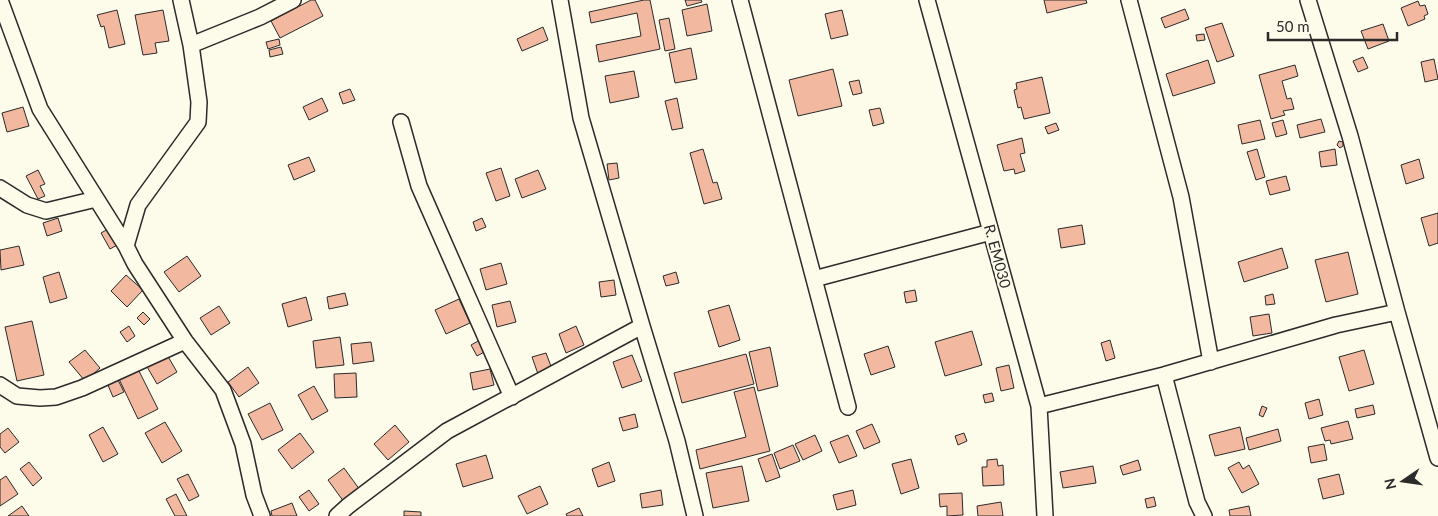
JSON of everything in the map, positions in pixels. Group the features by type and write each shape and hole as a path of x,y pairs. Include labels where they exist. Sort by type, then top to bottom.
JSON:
{"street":[{"path":"0,0 40,109 126,246 135,264 185,341 223,390 243,444 254,495 262,516"},
{"path":"126,246 138,205 198,122 199,102 191,45 181,0"},
{"path":"191,45 260,17 293,0"},
{"path":"560,0 581,118 678,441 695,516"},
{"path":"740,0 848,407"},
{"name":"R. EM030","path":"927,0 1039,406 1045,516"},
{"path":"1129,0 1182,197 1211,362"},
{"path":"1308,0 1350,136 1438,458"},
{"path":"401,122 419,186 512,397"},
{"path":"0,188 28,205 46,211 96,199"},
{"path":"814,279 991,232"},
{"path":"1039,406 1164,376 1336,325 1397,312"},
{"path":"338,516 348,506 447,431 642,326"},
{"path":"0,384 17,396 40,398 56,396 82,388 185,341"},
{"path":"1164,376 1197,502 1204,516"}],"building":[{"path":"311,0 315,0 323,16 280,38 271,21"},
{"path":"650,0 660,49 599,62 596,45 641,36 637,13 591,23 589,12"},
{"path":"685,0 701,0 702,2 687,6"},
{"path":"1044,0 1086,0 1087,3 1047,13"},
{"path":"1418,1 1420,6 1425,5 1428,14 1424,16 1425,19 1408,26 1401,8"},
{"path":"707,4 712,31 687,36 682,10"},
{"path":"1185,9 1189,19 1165,28 1161,18"},
{"path":"117,10 125,44 109,48 104,26 101,27 97,15"},
{"path":"163,10 169,41 155,43 157,53 143,55 135,15"},
{"path":"842,10 848,35 831,39 825,14"},
{"path":"669,18 675,49 665,51 659,20"},
{"path":"1222,23 1234,56 1217,62 1205,28"},
{"path":"1383,24 1389,41 1368,49 1361,31"},
{"path":"543,27 548,40 522,51 517,39"},
{"path":"1204,34 1205,40 1197,41 1196,35"},
{"path":"279,39 280,45 268,49 266,42"},
{"path":"281,47 283,54 270,57 269,50"},
{"path":"691,48 697,79 675,83 669,53"},
{"path":"1363,57 1368,68 1358,72 1353,61"},
{"path":"1434,59 1438,79 1425,82 1421,62"},
{"path":"1208,60 1215,83 1173,96 1166,74"},
{"path":"1295,65 1298,76 1282,81 1287,99 1291,98 1294,109 1283,111 1285,115 1271,119 1259,75"},
{"path":"833,69 842,106 798,116 789,80"},
{"path":"634,71 639,97 610,103 605,76"},
{"path":"1042,77 1050,113 1024,119 1021,107 1018,108 1014,90 1017,89 1016,83"},
{"path":"859,80 862,93 853,95 849,82"},
{"path":"350,89 355,100 343,104 339,93"},
{"path":"322,98 328,111 309,120 303,107"},
{"path":"677,98 683,128 672,130 665,101"},
{"path":"23,107 29,126 7,132 2,113"},
{"path":"880,108 884,123 873,126 869,110"},
{"path":"1321,119 1325,132 1300,138 1297,125"},
{"path":"1260,120 1265,139 1242,144 1238,125"},
{"path":"1283,120 1287,134 1276,137 1272,123"},
{"path":"1056,123 1059,130 1048,134 1045,127"},
{"path":"1022,138 1025,153 1020,154 1025,171 1015,174 1014,169 1004,171 997,145"},
{"path":"1339,141 1343,142 1343,146 1340,148 1337,145"},
{"path":"703,149 713,183 717,182 722,199 704,204 690,153"},
{"path":"1257,149 1265,177 1256,180 1247,152"},
{"path":"1335,149 1337,165 1321,167 1319,152"},
{"path":"309,157 315,171 294,180 288,165"},
{"path":"1419,159 1424,178 1406,184 1401,165"},
{"path":"617,163 619,178 609,180 607,164"},
{"path":"501,168 510,196 496,201 486,173"},
{"path":"38,170 45,184 40,186 45,196 38,199 26,176"},
{"path":"538,170 546,189 522,198 515,179"},
{"path":"1286,176 1290,190 1270,195 1266,181"},
{"path":"1438,213 1438,243 1429,246 1421,218"},
{"path":"58,218 62,231 47,236 43,223"},
{"path":"482,218 486,227 476,231 473,222"},
{"path":"1082,225 1085,244 1061,248 1058,229"},
{"path":"110,228 119,244 110,249 101,233"},
{"path":"19,246 24,265 1,270 0,250"},
{"path":"1282,248 1288,268 1244,282 1238,262"},
{"path":"1348,252 1358,294 1326,302 1315,260"},
{"path":"187,256 201,276 179,292 164,272"},
{"path":"501,263 507,284 486,290 480,269"},
{"path":"59,272 67,298 50,303 43,277"},
{"path":"676,272 679,283 666,286 663,276"},
{"path":"126,275 143,290 127,307 111,291"},
{"path":"614,280 616,295 601,297 599,282"},
{"path":"915,290 917,301 906,303 904,292"},
{"path":"345,293 348,305 329,309 327,297"},
{"path":"1273,294 1275,304 1266,305 1265,296"},
{"path":"306,297 312,320 288,327 282,304"},
{"path":"459,299 470,323 446,334 435,310"},
{"path":"510,301 516,322 497,327 492,305"},
{"path":"729,305 740,340 719,347 708,311"},
{"path":"219,306 230,323 211,335 200,318"},
{"path":"143,312 150,319 144,325 137,318"},
{"path":"1269,314 1272,333 1253,336 1250,317"},
{"path":"32,321 44,375 17,381 5,327"},
{"path":"129,326 135,336 127,342 120,332"},
{"path":"576,326 584,345 566,353 559,334"},
{"path":"972,331 982,365 945,376 935,342"},
{"path":"340,337 344,365 316,368 313,341"},
{"path":"480,340 486,351 477,356 471,345"},
{"path":"1110,340 1115,358 1106,361 1101,343"},
{"path":"371,342 374,361 353,364 351,344"},
{"path":"888,346 895,367 871,375 864,354"},
{"path":"770,347 778,386 758,391 749,352"},
{"path":"85,350 100,368 85,381 69,362"},
{"path":"1364,350 1374,384 1349,391 1339,357"},
{"path":"166,353 177,372 157,384 146,365"},
{"path":"546,353 552,369 538,374 532,357"},
{"path":"746,354 754,384 682,403 674,373"},
{"path":"632,355 642,381 622,388 613,362"},
{"path":"1009,365 1014,388 1001,391 996,368"},
{"path":"248,367 259,383 239,397 228,382"},
{"path":"138,369 158,409 138,419 119,379"},
{"path":"490,369 494,385 473,390 470,373"},
{"path":"356,373 357,397 335,398 334,374"},
{"path":"118,380 124,392 113,397 108,385"},
{"path":"314,386 328,411 312,420 298,395"},
{"path":"754,387 770,451 700,469 696,450 746,437 734,392"},
{"path":"992,393 994,401 985,403 983,395"},
{"path":"1319,399 1323,415 1309,419 1305,403"},
{"path":"270,403 283,430 262,440 248,414"},
{"path":"1373,405 1375,414 1357,418 1355,409"},
{"path":"1262,406 1267,408 1263,417 1259,415"},
{"path":"635,414 638,427 623,431 619,418"},
{"path":"1348,421 1353,439 1331,444 1330,440 1325,441 1321,428"},
{"path":"165,422 182,451 162,463 145,433"},
{"path":"872,424 880,442 864,449 856,431"},
{"path":"395,425 409,442 388,460 374,444"},
{"path":"103,427 118,454 103,462 89,435"},
{"path":"1240,427 1245,449 1215,456 1209,435"},
{"path":"8,428 19,442 5,453 0,447 0,434"},
{"path":"1278,429 1281,441 1249,450 1246,438"},
{"path":"300,433 314,452 292,469 278,450"},
{"path":"964,433 967,441 958,445 955,436"},
{"path":"815,435 822,451 803,460 795,444"},
{"path":"848,435 857,456 839,463 830,442"},
{"path":"1324,444 1327,460 1311,463 1308,447"},
{"path":"793,445 800,461 780,469 774,453"},
{"path":"772,454 780,477 766,482 758,459"},
{"path":"486,455 493,478 463,487 456,464"},
{"path":"911,459 919,488 901,494 892,464"},
{"path":"997,459 998,466 1003,465 1004,485 983,486 982,467 987,467 987,460"},
{"path":"1138,460 1141,470 1123,475 1120,466"},
{"path":"29,462 42,478 33,486 20,469"},
{"path":"609,462 615,481 598,487 592,469"},
{"path":"1239,462 1243,469 1249,465 1259,484 1242,493 1228,468"},
{"path":"742,466 749,501 713,508 706,473"},
{"path":"1093,466 1096,483 1063,488 1060,472"},
{"path":"344,468 360,490 344,502 328,480"},
{"path":"188,474 199,496 189,501 177,479"},
{"path":"1339,474 1344,494 1323,499 1318,479"},
{"path":"6,476 18,494 0,506 0,480"},
{"path":"540,486 548,504 527,514 518,496"},
{"path":"309,490 319,504 309,511 299,497"},
{"path":"661,490 663,505 642,508 640,494"},
{"path":"853,490 856,505 837,510 833,495"},
{"path":"962,493 963,515 947,516 947,506 940,507 939,494"},
{"path":"176,494 187,516 175,516 166,499"},
{"path":"1154,497 1156,506 1147,508 1145,499"},
{"path":"1001,502 1003,516 978,516 977,506"},
{"path":"292,503 297,516 272,516 271,511"},
{"path":"22,506 29,516 8,516"},
{"path":"1249,506 1251,516 1230,516 1229,510"},
{"path":"579,508 583,516 567,516 566,514"},
{"path":"404,511 421,512 421,516 404,516"}]}
